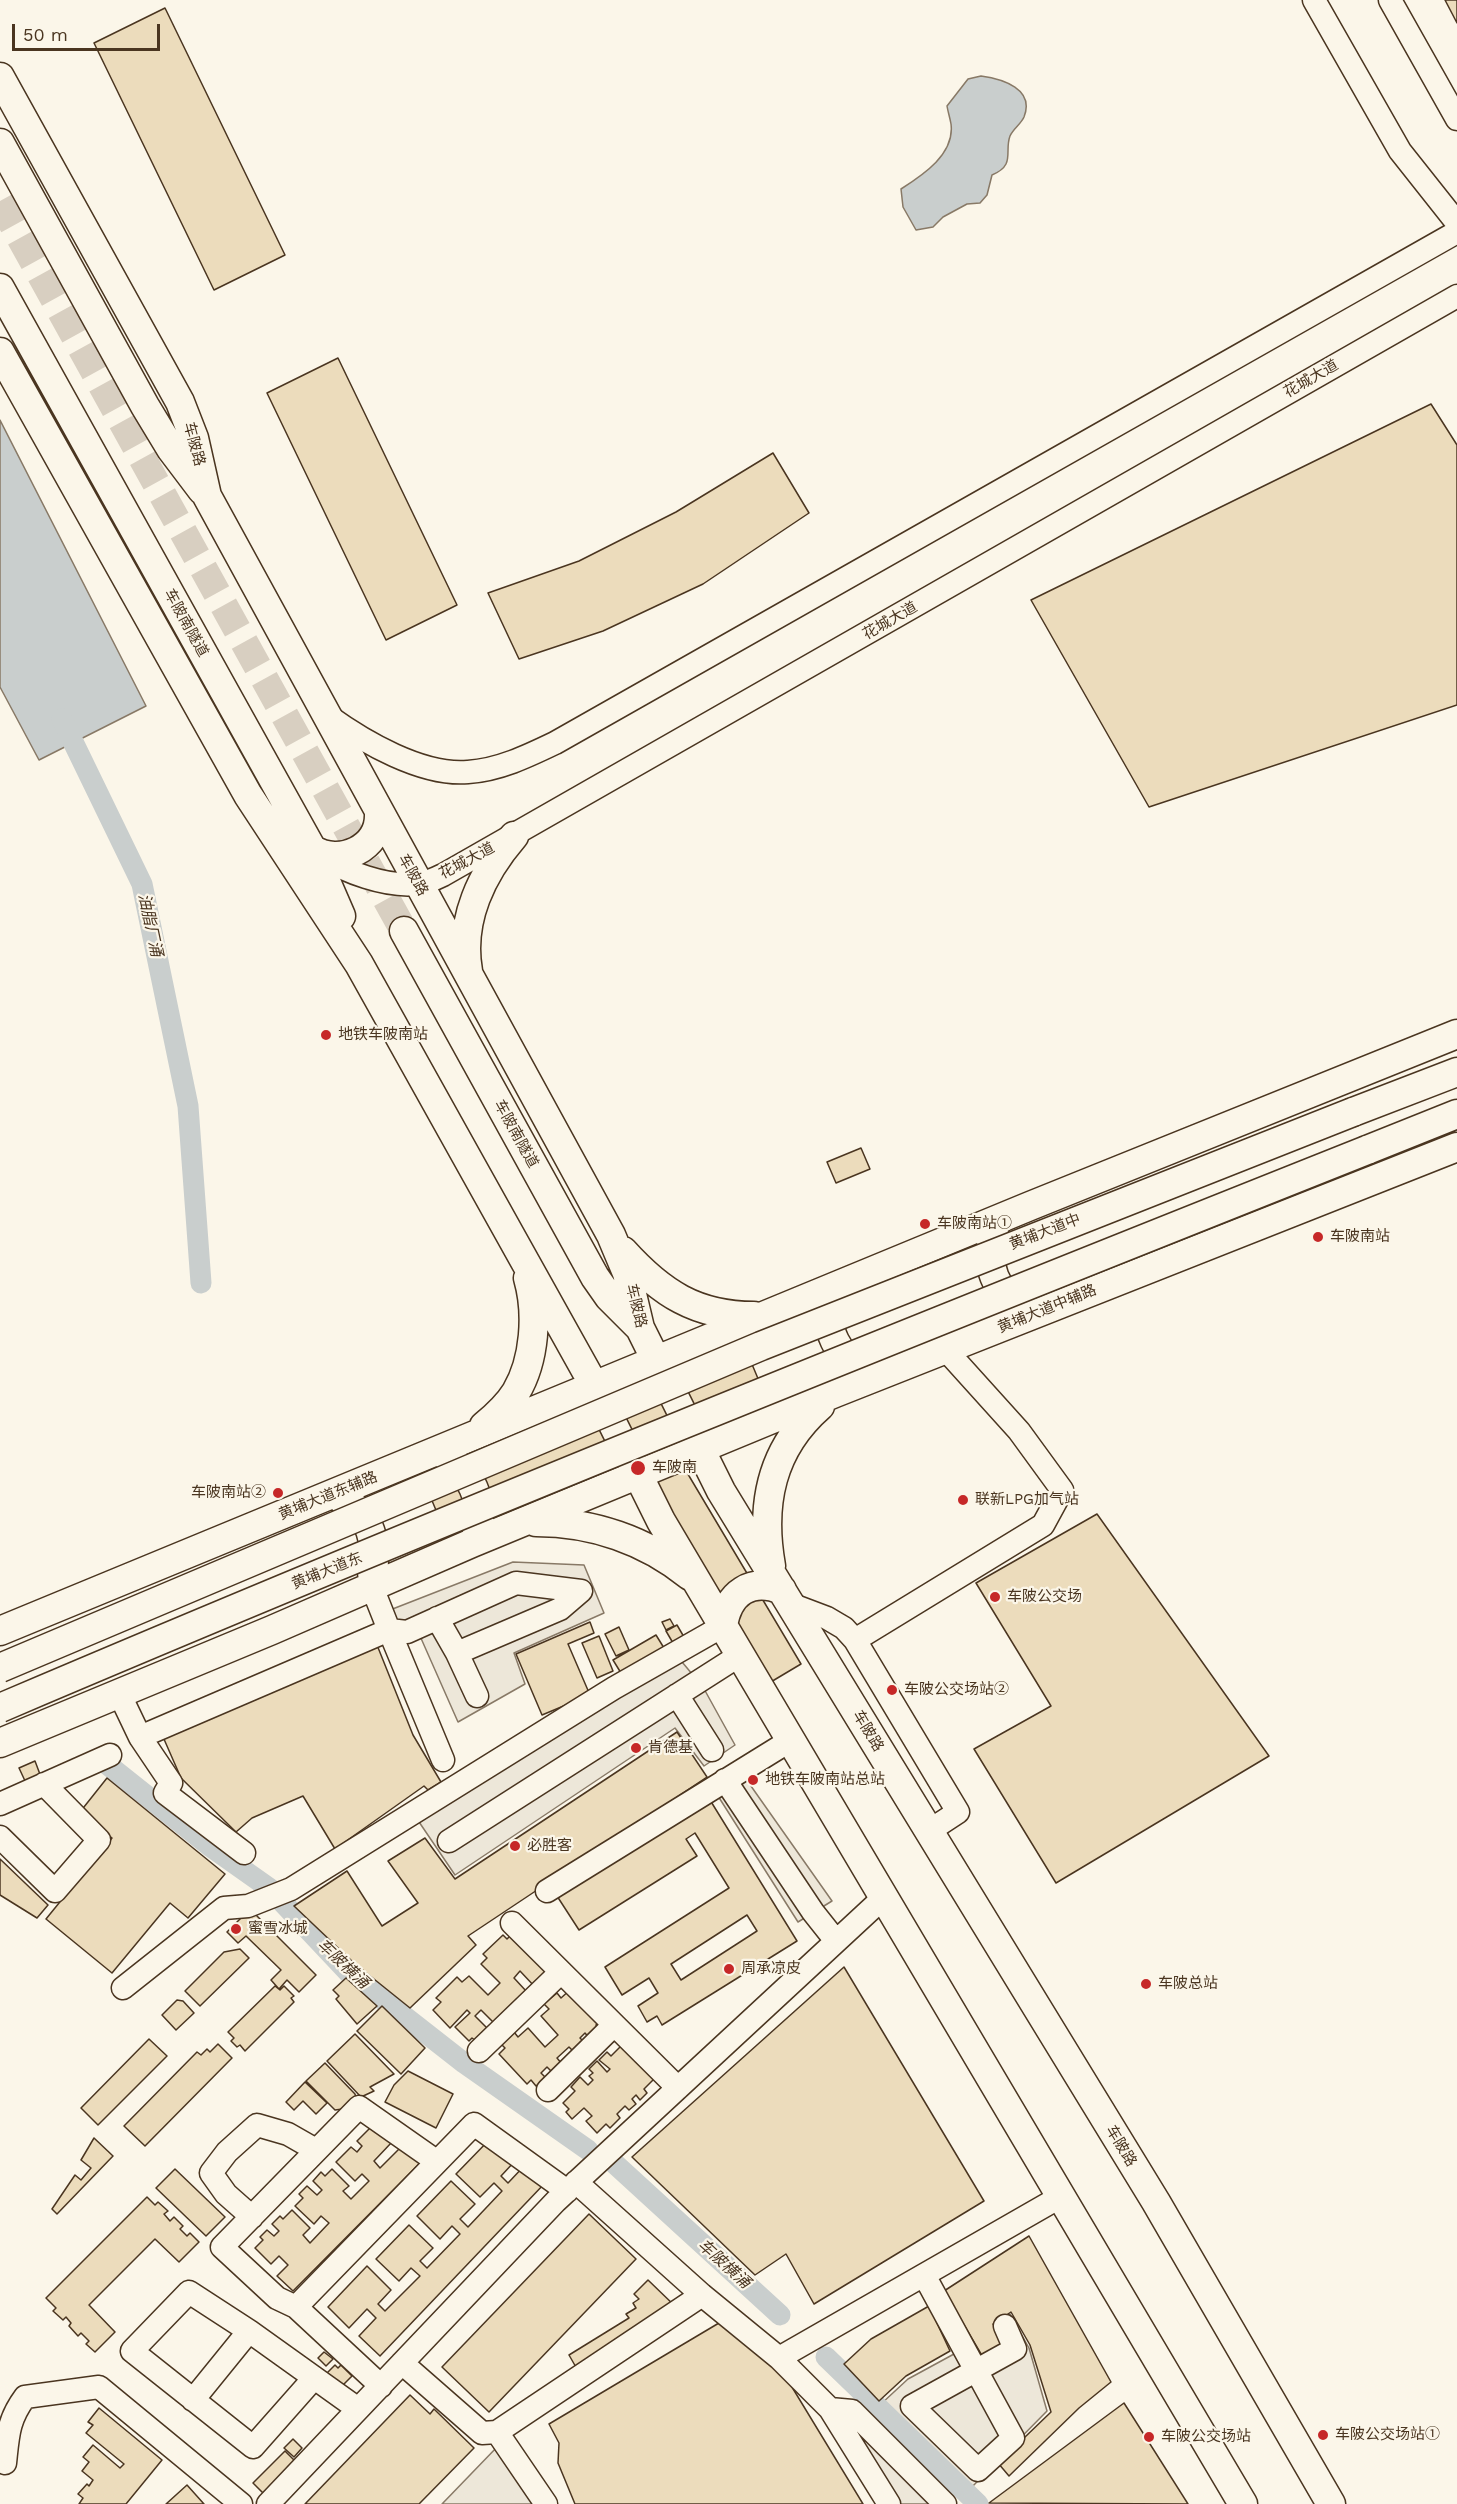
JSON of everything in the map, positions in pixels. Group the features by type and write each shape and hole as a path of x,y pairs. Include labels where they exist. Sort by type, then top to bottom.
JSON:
{"main road":[{"name":"车陂路","path":"0,77 180,402 194,438 207,496 417,884 611,1235 627,1273 640,1328 699,1451 781,1590 1156,2202 1331,2504"},
{"path":"0,143 145,406 177,458 207,496"},
{"name":"车陂南隧道","path":"0,288 312,849 336,900 359,964"},
{"path":"0,352 248,795 359,964 594,1385 662,1521 1243,2504"},
{"path":"312,849 329,856 341,856 358,851 374,835 379,814"},
{"path":"470,979 466,949 474,900 491,864 514,836"},
{"name":"车陂南隧道","path":"404,931 596,1277 609,1297 640,1328"},
{"path":"656,1360 1457,1034"},
{"name":"黄埔大道中","path":"0,1668 636,1399 1028,1239 1457,1072"},
{"name":"黄埔大道东","path":"0,1708 220,1614 819,1368 1457,1114"},
{"name":"黄埔大道中辅路","path":"639,1476 835,1393 1457,1147"},
{"path":"1002,1218 990,1245 989,1262 993,1274 1003,1292 1011,1300 1038,1313"},
{"path":"611,1235 645,1274 678,1299 716,1313 768,1314"},
{"path":"472,1543 481,1513 474,1489 468,1477 441,1450 481,1428 498,1414 516,1392 527,1365 534,1311 523,1257"},
{"path":"841,1284 832,1300 830,1310 830,1328 835,1341 850,1362 878,1376"},
{"name":"黄埔大道东辅路","path":"0,1630 656,1360"},
{"path":"781,1590 767,1545 767,1520 774,1475 793,1432 835,1393"},
{"path":"0,1743 472,1543 639,1476"},
{"path":"332,1495 357,1509 372,1536 375,1560 370,1588"},
{"path":"525,1522 561,1522 588,1526 616,1535 657,1554 698,1583"},
{"path":"723,1626 728,1607 741,1591 751,1586 761,1585 781,1590"}],"street":[{"path":"1314,0 1400,151 1457,223"},
{"path":"1390,0 1457,118"},
{"path":"325,714 374,745 406,759 444,771 469,772 486,769 530,755 555,743 1457,232"},
{"name":"花城大道","path":"312,849 330,862 394,883 417,884 443,875 1457,296"},
{"path":"855,1640 1043,1526 1062,1490 1019,1431 945,1349"},
{"path":"140,1737 389,1630 406,1632 516,1583 581,1592 560,1609 457,1653"},
{"path":"370,1588 443,1760"},
{"path":"781,1590 844,1628 855,1640 958,1812 929,1831"},
{"path":"437,1618 457,1653 477,1696"},
{"path":"123,1988 224,1908 248,1905 291,1889 604,1694 723,1626"},
{"path":"449,1841 740,1655"},
{"path":"118,1693 140,1737 171,1783 165,1793 244,1853"},
{"path":"676,1695 712,1750"},
{"path":"547,1891 791,1740"},
{"path":"0,1804 110,1755"},
{"path":"725,1780 813,1912 836,1941"},
{"path":"0,1837 54,1891 99,1840 44,1785"},
{"path":"274,2502 358,2409 571,2187 883,1898"},
{"path":"512,1923 678,2088"},
{"path":"479,2051 561,1972"},
{"path":"548,2090 614,2025"},
{"path":"381,2385 296,2307 278,2298 222,2247 359,2108 436,2160"},
{"path":"252,2217 226,2194 211,2173 227,2152 257,2124 288,2134 316,2150"},
{"path":"296,2307 436,2160 474,2124 571,2187 778,2358 830,2409 889,2504"},
{"path":"778,2358 1060,2197"},
{"path":"924,2276 976,2370 1013,2438 978,2470 912,2406 976,2370 1015,2349 1005,2326"},
{"path":"314,2378 253,2447 132,2351 189,2292 249,2331 358,2409"},
{"path":"402,2363 482,2433 497,2432 702,2295"},
{"path":"193,2400 249,2331"},
{"path":"4,2463 14,2413 25,2397 99,2387 242,2504"},
{"path":"830,2409 852,2411 945,2504"},
{"path":"497,2432 546,2504"}],"shaded area":[{"path":"981,76 1015,87 1025,99 1024,117 1008,142 1007,162 1004,167 992,175 987,195 980,203 967,204 943,217 933,227 916,230 903,207 901,189 928,170 943,154 951,135 947,106 968,79"},
{"path":"0,420 146,706 39,760 0,687"},
{"path":"513,1562 584,1565 604,1613 514,1653 525,1684 458,1722 420,1636 407,1643 390,1610"},
{"path":"677,1656 703,1687 735,1745 704,1766 675,1728 455,1875 415,1816"},
{"path":"746,1779 832,1901 798,1922 718,1796"},
{"path":"1010,2314 1029,2348 1047,2411 969,2490 881,2404 908,2379 954,2354 964,2372 984,2361 995,2325"},
{"path":"841,2416 936,2504 898,2504"},
{"path":"498,2446 538,2504 442,2504"}],"building":[{"path":"1445,0 1457,0 1457,23"},
{"path":"165,8 285,255 214,290 94,43"},
{"path":"338,358 457,605 386,640 267,393"},
{"path":"1431,404 1457,445 1457,705 1149,807 1031,600"},
{"path":"773,453 809,513 703,584 603,631 519,659 488,593 579,561 676,512"},
{"path":"861,1148 870,1169 836,1183 827,1162"},
{"name":"车陂南","path":"746,1350 767,1400 446,1534 425,1484"},
{"name":"车陂南","path":"673,1449 801,1664 754,1692 625,1477"},
{"path":"1097,1514 1269,1756 1056,1883 974,1749 1051,1706 976,1583"},
{"path":"670,1619 674,1626 666,1630 662,1622"},
{"path":"590,1622 594,1633 568,1644 590,1695 542,1715 516,1654"},
{"path":"677,1625 684,1637 673,1643 666,1631"},
{"path":"619,1627 629,1650 616,1656 605,1634"},
{"path":"656,1635 664,1648 621,1673 613,1660"},
{"path":"599,1636 613,1671 597,1678 582,1643"},
{"path":"375,1640 413,1735 441,1782 428,1790 424,1786 335,1849 303,1796 252,1818 236,1832 181,1778 160,1730"},
{"path":"677,1732 707,1777 468,1936 476,1945 410,2008 354,1963 294,1906 347,1871 382,1926 418,1903 388,1861 425,1838 455,1879"},
{"path":"35,1761 41,1777 26,1783 19,1768"},
{"path":"107,1778 225,1874 188,1918 170,1903 112,1973 46,1919 112,1838 80,1812"},
{"path":"710,1800 797,1941 662,2025 657,2016 647,2022 638,2006 658,1993 649,1978 622,1995 605,1967 729,1888 695,1833 686,1839 697,1856 579,1930 557,1896","holes":["747,1915 757,1931 681,1980 671,1964"]},
{"path":"0,1859 48,1905 37,1918 0,1895"},
{"path":"250,1909 316,1975 299,1992 287,1980 279,1989 271,1980 281,1970 246,1936 238,1943 227,1932"},
{"path":"514,1932 548,1967 536,1988 520,1971 514,1978 527,1992 495,2024 481,2010 475,2016 488,2029 476,2041 472,2038 469,2041 455,2027 470,2013 467,2010 450,2028 433,2010 441,2002 436,1998 457,1977 462,1982 469,1976 488,1995 500,1983 481,1964 487,1958 483,1954 503,1935 507,1939"},
{"path":"240,1949 249,1958 200,2006 185,1991 224,1952"},
{"path":"844,1967 984,2201 814,2304 786,2254 755,2275 632,2157"},
{"path":"346,1978 377,2006 357,2024 336,1999 339,1996 333,1990"},
{"path":"275,1986 280,1990 284,1986 294,1996 291,1998 294,2002 245,2051 240,2045 237,2047 231,2041 234,2038 228,2032"},
{"path":"571,1989 600,2021 596,2025 599,2029 590,2039 585,2033 580,2038 585,2043 574,2052 569,2047 557,2058 562,2064 552,2072 547,2067 541,2073 546,2078 536,2086 531,2080 527,2084 499,2054 505,2048 501,2044 514,2032 518,2037 528,2028 545,2047 558,2035 541,2016 549,2009 544,2004 557,1993 561,1998"},
{"path":"177,2000 183,2001 194,2013 176,2030 162,2015"},
{"path":"382,2006 425,2048 401,2074 357,2031"},
{"path":"355,2034 394,2074 370,2087 374,2091 361,2097 327,2061"},
{"path":"149,2039 167,2056 98,2125 81,2108"},
{"path":"218,2044 232,2058 145,2146 124,2126 197,2052 201,2055 207,2049 210,2052"},
{"path":"623,2044 656,2077 644,2089 647,2093 640,2100 636,2095 632,2099 636,2104 629,2110 625,2106 617,2114 620,2118 610,2128 606,2124 597,2133 586,2121 592,2116 584,2108 572,2119 566,2112 569,2109 563,2103 575,2091 571,2087 580,2077 588,2085 593,2080 589,2076 593,2073 589,2069 597,2061 607,2072 610,2069 599,2060 607,2052 611,2056"},
{"path":"325,2063 355,2094 358,2107 335,2110 306,2081"},
{"path":"408,2071 453,2094 436,2128 385,2102 394,2085"},
{"path":"305,2082 327,2103 316,2114 303,2101 294,2110 286,2102"},
{"path":"374,2124 392,2142 374,2161 380,2168 402,2146 420,2163 293,2291 277,2276 288,2265 279,2256 271,2264 255,2248 263,2240 260,2237 267,2230 274,2236 279,2231 272,2224 280,2216 283,2219 292,2210 310,2228 303,2235 310,2243 329,2223 321,2216 314,2224 295,2206 303,2198 299,2194 307,2186 317,2195 322,2190 313,2181 321,2172 325,2176 332,2169 349,2186 343,2191 351,2199 369,2181 362,2174 355,2181 336,2162 351,2147 357,2152 362,2146 357,2141"},
{"path":"94,2138 113,2156 57,2214 52,2209 75,2175 81,2180 91,2168 81,2160"},
{"path":"491,2138 515,2161 501,2176 508,2183 526,2164 545,2183 380,2356 359,2336 376,2318 367,2309 349,2328 328,2307 367,2266 391,2290 378,2304 385,2311 420,2276 411,2268 399,2281 376,2259 409,2225 433,2248 420,2261 427,2268 460,2234 452,2226 440,2239 417,2216 451,2181 475,2204 460,2219 468,2227 502,2191 494,2183 480,2197 456,2174"},
{"path":"175,2169 225,2217 206,2236 156,2188"},
{"path":"147,2197 155,2205 158,2202 168,2211 164,2214 170,2221 174,2217 183,2226 180,2229 187,2236 190,2233 199,2242 179,2262 155,2239 89,2305 115,2332 95,2352 86,2344 89,2341 81,2333 78,2336 69,2326 71,2323 66,2317 63,2320 53,2311 56,2308 46,2298"},
{"path":"589,2214 636,2259 489,2412 442,2367"},
{"path":"1029,2236 1111,2382 1079,2408 1009,2476 998,2463 1051,2412 1030,2345 1011,2312 993,2324 1004,2345 984,2359 944,2291"},
{"path":"648,2280 677,2308 577,2369 569,2355 629,2318 626,2314 636,2308 633,2303 639,2299 634,2294"},
{"path":"929,2306 950,2351 906,2376 879,2401 844,2364 871,2339"},
{"path":"724,2320 781,2369 863,2504 575,2504 558,2463 559,2443 549,2424"},
{"path":"324,2352 333,2359 326,2366 318,2358"},
{"path":"335,2365 338,2368 341,2365 352,2376 341,2387 327,2373"},
{"path":"410,2395 430,2414 434,2409 474,2448 419,2504 305,2504"},
{"path":"1124,2403 1188,2504 989,2503"},
{"path":"99,2408 162,2460 126,2504 79,2504 83,2498 78,2494 93,2480 82,2471 89,2462 83,2457 93,2445 120,2468 124,2464 86,2433 93,2425 88,2422"},
{"path":"293,2439 302,2448 294,2457 284,2448"},
{"path":"285,2451 296,2462 264,2494 253,2483"},
{"path":"187,2485 204,2504 166,2504"}],"waterway":[{"name":"油脂厂涌","path":"62,719 142,884 188,1106 201,1283"},
{"name":"车陂横涌","path":"108,1765 211,1847 269,1888 349,1973 464,2063 588,2150"},
{"name":"车陂横涌","path":"615,2164 780,2315"},
{"name":"车陂横涌","path":"826,2357 978,2504"}],"tunnel":[{"path":"0,201 404,931"}],"place":[{"name":"地铁车陂南站","path":"326,1035"},
{"name":"车陂南站①","path":"925,1224"},
{"name":"车陂南站","path":"1318,1237"},
{"name":"车陂南","path":"638,1468"},
{"name":"车陂南站②","path":"278,1493"},
{"name":"联新LPG加气站","path":"963,1500"},
{"name":"车陂公交场","path":"995,1597"},
{"name":"车陂公交场站②","path":"892,1690"},
{"name":"肯德基","path":"636,1748"},
{"name":"地铁车陂南站总站","path":"753,1780"},
{"name":"必胜客","path":"515,1846"},
{"name":"蜜雪冰城","path":"236,1929"},
{"name":"周承凉皮","path":"729,1969"},
{"name":"车陂总站","path":"1146,1984"},
{"name":"车陂公交场站①","path":"1323,2435"},
{"name":"车陂公交场站","path":"1149,2437"}]}
